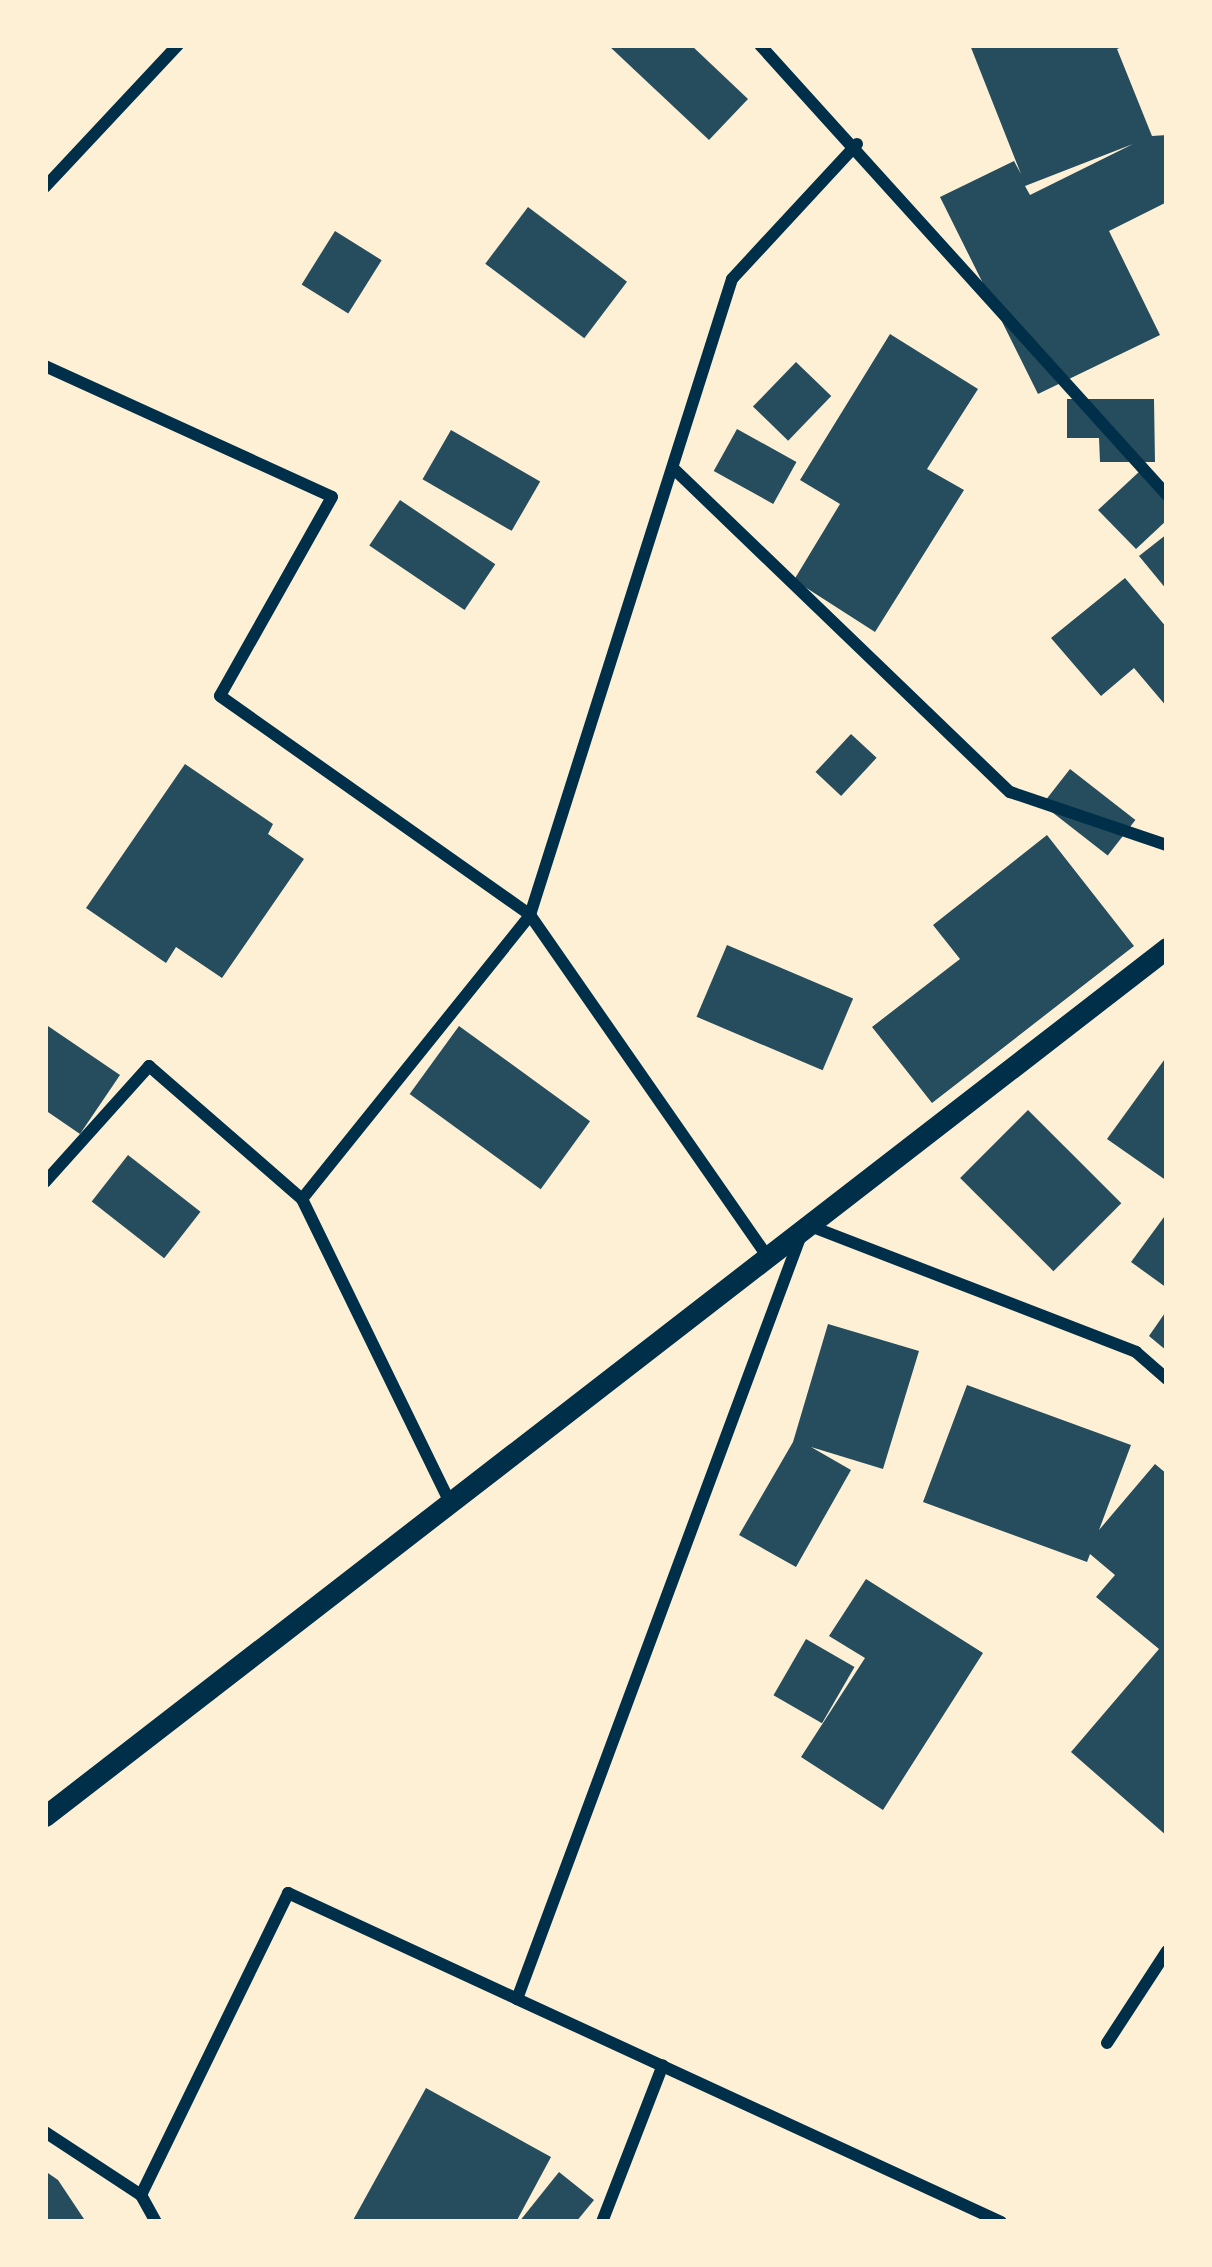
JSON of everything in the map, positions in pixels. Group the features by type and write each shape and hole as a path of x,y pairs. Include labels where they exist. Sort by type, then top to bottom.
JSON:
{"street":[{"path":"45,188 178,45"},
{"path":"760,45 856,144 1167,495"},
{"path":"302,1199 530,915 732,279 856,144"},
{"path":"45,366 332,497 220,696 530,915 768,1258"},
{"path":"674,469 1010,792 1167,845"},
{"path":"45,1816 1167,948"},
{"path":"45,1182 149,1066 302,1199 450,1503"},
{"path":"805,1224 1136,1352 1167,1379"},
{"path":"517,1999 805,1224"},
{"path":"141,2195 288,1893 1001,2222"},
{"path":"1107,2043 1167,1951"},
{"path":"602,2222 663,2066"},
{"path":"45,2132 141,2195 156,2222"}],"building":[{"path":"608,45 691,45 748,99 709,140"},
{"path":"970,45 1127,45 1117,49 1152,136 1167,135 1167,202 1109,231 1160,335 1038,394 940,197 1014,161 1021,174","holes":["1133,144 1030,195 1025,186"]},
{"path":"528,207 627,282 584,338 485,264"},
{"path":"335,231 382,260 348,314 302,284"},
{"path":"890,334 978,389 927,469 964,490 875,632 794,580 840,504 800,480"},
{"path":"796,362 831,396 788,441 753,407"},
{"path":"1067,399 1154,399 1155,462 1100,462 1099,438 1067,438"},
{"path":"737,429 796,462 773,504 714,471"},
{"path":"451,430 540,482 512,531 422,479"},
{"path":"1140,471 1167,501 1167,520 1136,549 1098,510"},
{"path":"400,500 495,564 465,610 369,546"},
{"path":"1167,534 1167,590 1139,556"},
{"path":"1125,578 1167,628 1167,707 1134,668 1101,696 1051,638"},
{"path":"851,734 877,758 841,796 816,772"},
{"path":"185,764 273,824 268,834 304,859 222,978 176,947 166,963 86,908"},
{"path":"1070,769 1135,820 1108,856 1042,804"},
{"path":"1047,835 1134,946 932,1103 872,1027 960,959 933,925"},
{"path":"727,945 853,999 823,1070 697,1017"},
{"path":"45,1024 120,1075 80,1134 45,1110"},
{"path":"459,1026 590,1121 541,1189 410,1094"},
{"path":"1167,1056 1167,1181 1107,1139"},
{"path":"1028,1110 1121,1203 1053,1271 960,1178"},
{"path":"128,1155 200,1212 164,1258 92,1201"},
{"path":"1167,1213 1167,1288 1131,1262"},
{"path":"1167,1310 1167,1351 1149,1336"},
{"path":"828,1324 919,1351 883,1469 811,1447 851,1470 796,1567 739,1535 793,1442"},
{"path":"967,1385 1131,1445 1099,1530 1155,1464 1167,1474 1167,1836 1071,1752 1159,1649 1096,1597 1115,1575 1090,1554 1087,1562 923,1502"},
{"path":"866,1579 983,1653 883,1810 801,1757 865,1658 829,1636"},
{"path":"806,1639 854,1667 822,1723 774,1695"},
{"path":"426,2088 551,2157 516,2222 352,2222"},
{"path":"45,2171 58,2180 86,2222 45,2222"},
{"path":"559,2172 594,2200 576,2222 519,2222"}]}
